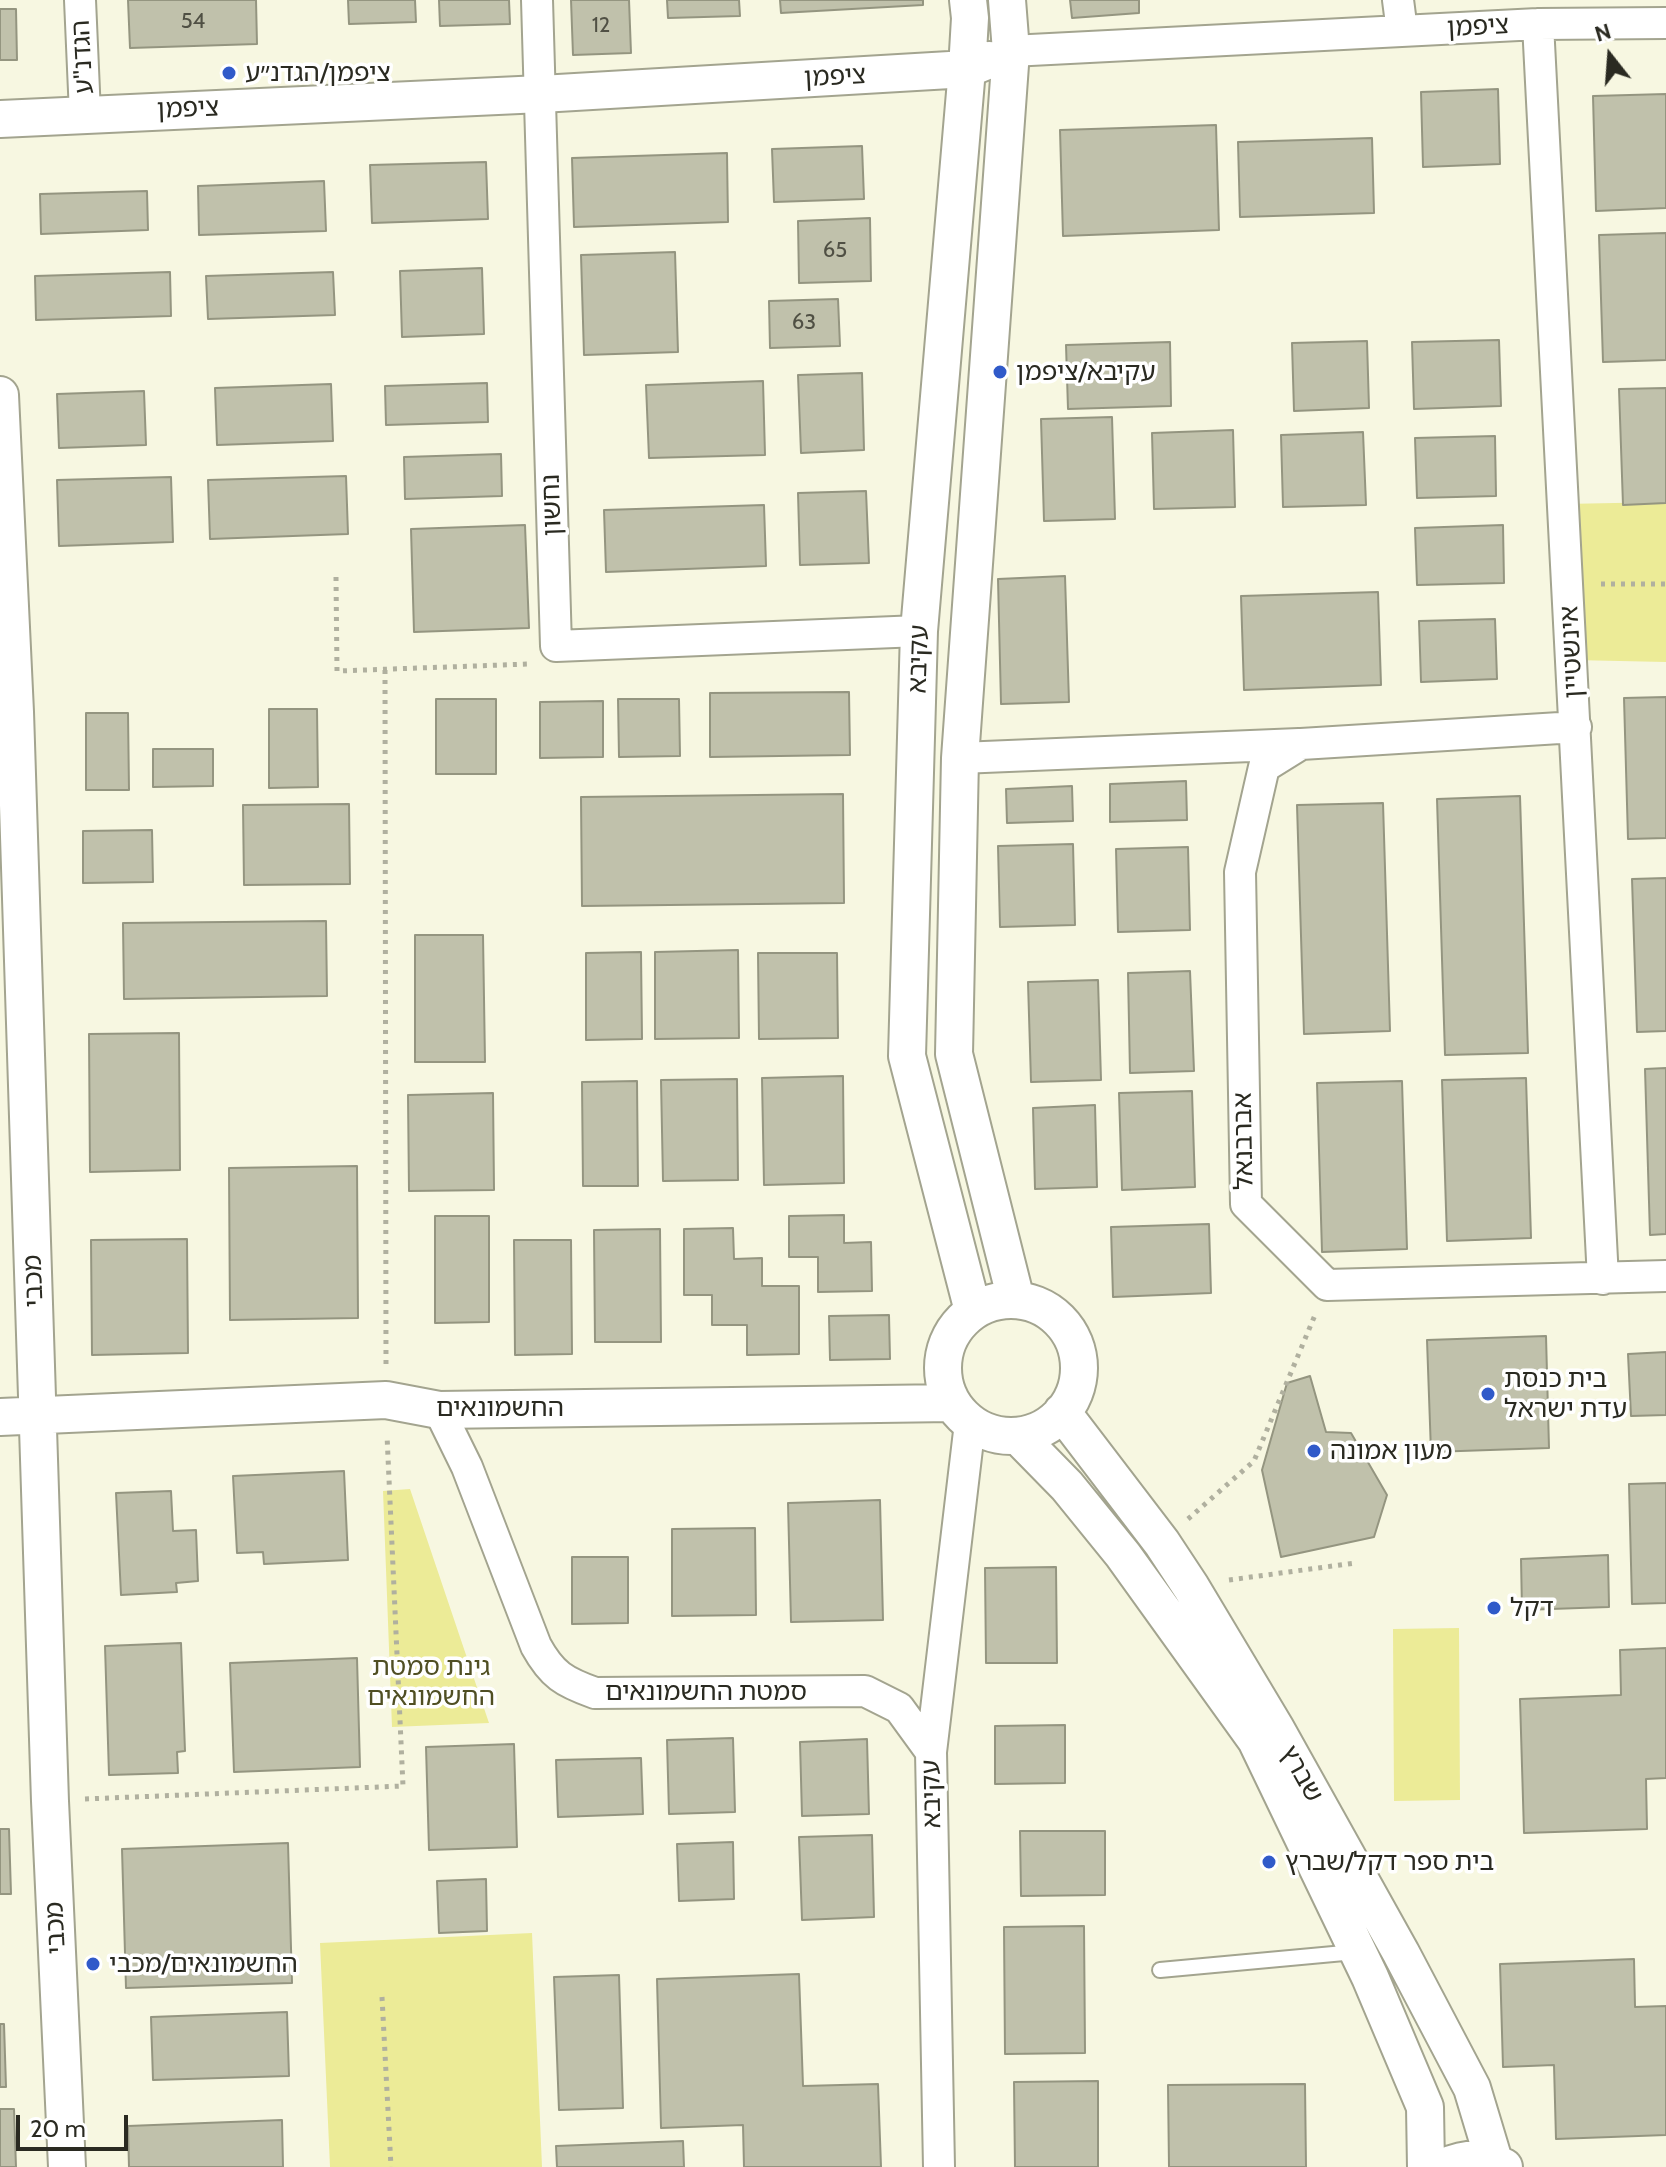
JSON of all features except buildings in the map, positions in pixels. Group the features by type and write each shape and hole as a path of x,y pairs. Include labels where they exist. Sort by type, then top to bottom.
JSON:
{"street":[{"name":"הגדנ''ע","path":"80,0 85,114"},
{"name":"נחשון","path":"537,0 556,646"},
{"name":"עקיבא","path":"1007,0 1011,51 960,758 954,1054 1016,1300"},
{"path":"1398,0 1402,31"},
{"name":"עקיבא","path":"969,9 967,69 919,631 907,1056 973,1311"},
{"path":"969,9 1011,51"},
{"name":"ציפמן","path":"0,119 541,94 967,69 1011,51 1538,24 1666,23"},
{"name":"אינשטיין","path":"1538,24 1603,1279"},
{"path":"967,69 1008,99"},
{"name":"מכבי","path":"0,395 15,728 50,1801 67,2167"},
{"path":"556,646 919,631"},
{"name":"אברבנאל","path":"960,758 1301,744 1576,727"},
{"name":"אברבנאל","path":"1301,744 1264,767 1240,872 1246,1204 1327,1285"},
{"path":"1327,1285 1666,1276"},
{"path":"1016,1300 1040,1306 1060,1321 1074,1342 1079,1366 1075,1391 1062,1412 1049,1424 1019,1437 985,1431 961,1413 943,1379 944,1353 955,1329 973,1311 994,1302 1016,1300"},
{"name":"החשמונאים","path":"0,1417 386,1400 439,1410 961,1413"},
{"name":"סמטת החשמונאים","path":"439,1410 467,1467 536,1646 547,1667 570,1684 595,1693 865,1691 899,1708 931,1752"},
{"name":"שברץ","path":"1062,1412 1162,1543 1276,1729 1416,1980 1472,2088 1499,2164"},
{"name":"עקיבא","path":"939,2167 931,1752 961,1413"},
{"name":"שברץ","path":"1019,1437 1067,1486 1123,1555 1256,1740 1358,1952 1425,2107 1426,2167"},
{"path":"1444,2167 1476,2158 1499,2164"}],"lane":[{"path":"1160,1970 1358,1952"}],"path":[{"path":"336,577 337,671 536,664 556,646"},
{"path":"1568,585 1666,584"},
{"path":"50,1801 403,1786 386,1400 385,670"},
{"path":"1162,1543 1254,1461 1327,1285"},
{"path":"1191,1587 1355,1563"},
{"path":"382,1997 391,2167"}],"green space":[{"path":"1666,502 1666,662 1573,660 1564,504"},
{"name":"גינת סמטת החשמונאים","path":"410,1489 489,1723 392,1727 383,1491"},
{"path":"1459,1628 1460,1800 1394,1801 1393,1629"},
{"path":"532,1933 542,2167 330,2167 320,1943"}],"place":[{"name":"ציפמן/הגדנ״ע","path":"229,73"},
{"name":"עקיבא/ציפמן","path":"1000,372"},
{"name":"בית כנסת עדת ישראל","path":"1488,1394"},
{"name":"מעון אמונה","path":"1314,1451"},
{"name":"דקל","path":"1494,1608"},
{"name":"בית ספר דקל/שברץ","path":"1269,1862"},
{"name":"החשמונאים/מכבי","path":"93,1964"}]}
